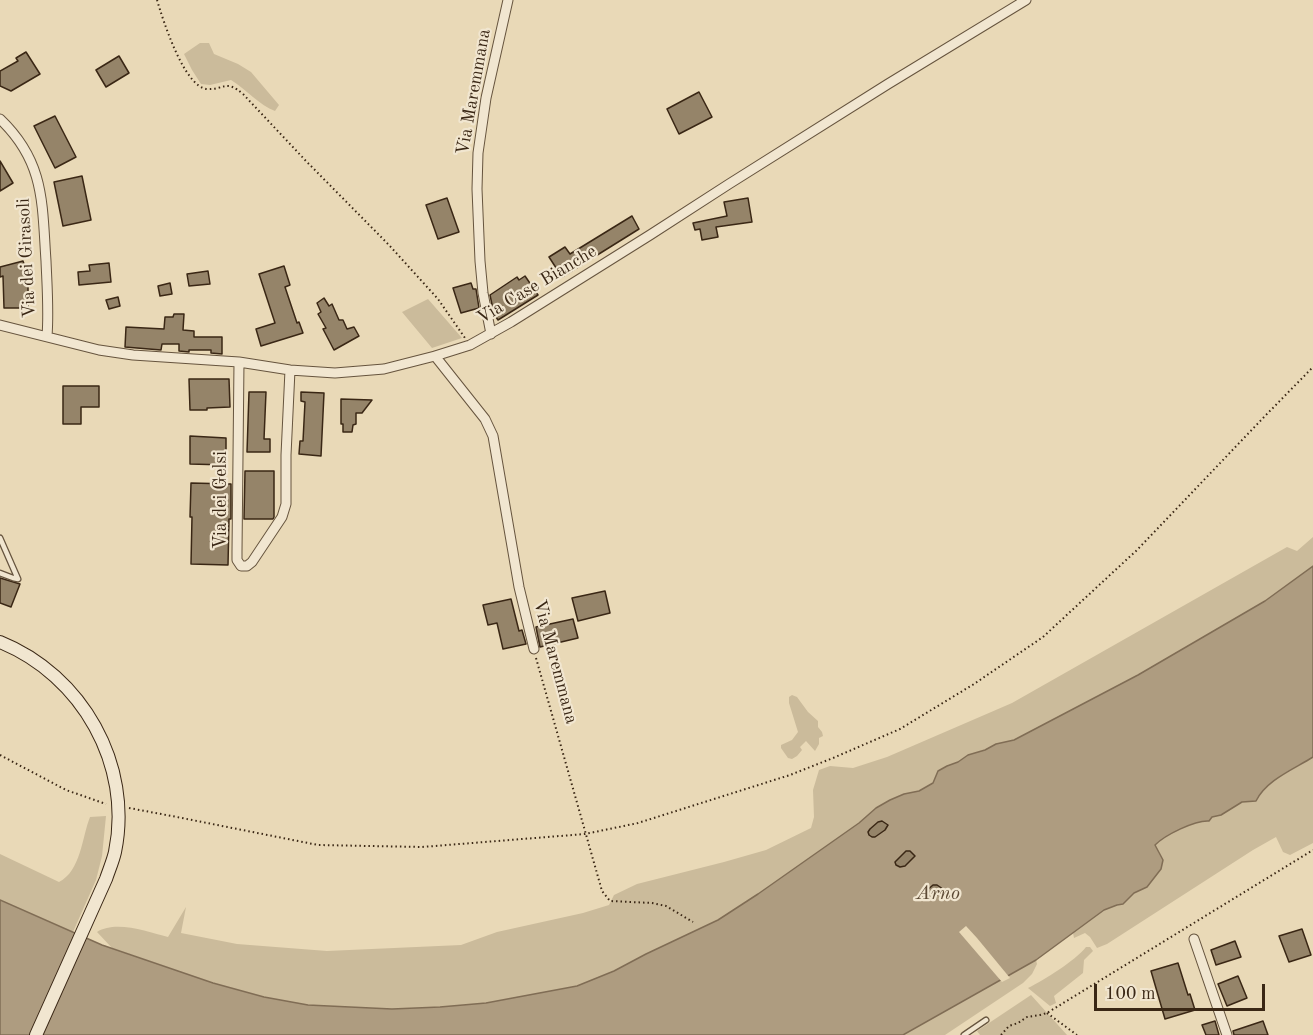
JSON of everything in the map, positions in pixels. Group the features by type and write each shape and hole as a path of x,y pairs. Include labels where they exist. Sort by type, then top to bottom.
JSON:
{"main road":[{"path":"0,642 32,658 52,673 82,707 97,731 110,759 118,807 117,840 106,879 36,1035"}],"street":[{"name":"Via Maremmana","path":"491,334 483,293 480,261 477,164 486,98 508,0"},
{"name":"Via Case Bianche","path":"0,325 99,350 133,355 239,362 335,374 397,366 470,345 584,278 729,184 1026,0"},
{"name":"Via dei Girasoli","path":"0,118 18,138 27,153 42,196 48,307 47,336"},
{"name":"Via Maremmana","path":"435,356 485,419 493,436 519,587 534,649"},
{"name":"Via dei Gelsi","path":"239,362 237,560 241,566 247,566 252,562 282,518 286,504 290,370"},
{"path":"1194,939 1227,1035"}],"lane":[{"path":"0,538 18,579 0,573"},
{"path":"964,1035 986,1020"}],"path":[{"path":"157,0 171,41 193,80 205,89 233,86 243,94 438,299 470,345"},
{"path":"0,755 66,790 92,800 318,845 422,847 585,834 638,823 833,759 900,729 974,684 1042,636 1137,550 1313,367"},
{"name":"Via Maremmana","path":"534,649 602,891 610,901 666,906 693,922"},
{"path":"1001,1035 1010,1026 1027,1017 1047,1013 1313,850"},
{"path":"1047,1013 1077,1035"}],"shaded area":[{"path":"200,43 209,43 214,54 251,72 279,105 275,111 231,80 210,85 201,84 184,54"},
{"path":"428,299 462,338 432,348 402,312"},
{"path":"1313,537 1313,566 1265,601 1138,675 1014,740 968,755 938,771 933,783 876,808 859,823 718,920 614,971 577,986 486,1003 440,1007 392,1009 308,1005 264,997 213,983 112,948 97,932 113,927 123,927 168,937 186,907 181,933 237,944 327,951 461,945 497,932 609,905 614,895 637,884 766,850 811,828 814,817 813,790 819,770 830,766 853,768 887,757 1012,703 1287,547 1297,551"},
{"path":"792,695 797,697 818,721 818,727 823,736 819,738 815,751 806,741 800,747 802,750 792,759 788,758 781,745 792,740 798,732 789,703 789,697"},
{"path":"1313,757 1313,843 1290,855 1283,852 1276,837 1107,944 1097,948 1085,933 1074,938 1073,933 1097,915 1109,907 1123,904 1134,893 1147,886 1163,860 1155,845 1160,841 1188,826 1209,821 1212,817 1221,815 1242,802 1249,802 1271,782"},
{"path":"106,816 102,856 96,880 73,932 0,900 0,854 59,882 72,870 76,862 90,817"},
{"path":"1086,947 1090,947 1093,951 1084,960 1083,973 1054,996 1056,1003 1050,1006 1028,988 1067,964"},
{"path":"1036,960 1037,964 1032,974 1023,983 945,1035 903,1035"},
{"path":"1031,995 1067,1035 980,1035 977,1031"}],"water":[{"name":"Arno","path":"1313,566 1313,757 1273,781 1256,801 1242,802 1221,815 1212,817 1209,821 1188,826 1166,837 1155,845 1163,860 1161,869 1147,887 1134,893 1123,904 1104,910 1036,960 903,1035 0,1035 0,900 102,945 213,983 264,997 308,1005 392,1009 440,1007 486,1003 577,986 614,971 718,920 859,823 876,808 933,783 938,771 968,755 1014,740 1138,675 1265,601"}],"pier":[{"path":"966,926 1010,978 1002,982 959,932"}],"building":[{"path":"26,52 40,74 11,91 0,86 0,71 18,61 16,58"},
{"path":"119,56 129,73 106,87 96,70"},
{"path":"699,92 712,117 679,134 667,109"},
{"path":"55,116 76,157 55,168 34,126"},
{"path":"0,161 13,183 0,191"},
{"path":"82,176 91,220 63,226 54,182"},
{"path":"447,198 459,232 438,239 426,205"},
{"path":"748,198 752,222 716,227 718,237 702,240 700,229 695,230 693,223 727,216 724,202"},
{"path":"632,216 639,229 562,277 549,257 565,247 570,254"},
{"path":"23,261 28,276 28,308 4,308 3,276 0,277 0,267"},
{"path":"109,263 111,282 79,285 78,272 90,271 89,265"},
{"path":"284,266 290,285 285,287 297,323 299,322 303,333 261,346 256,329 275,323 259,274"},
{"path":"208,271 210,284 189,286 187,274"},
{"path":"525,276 538,295 498,320 494,314 490,295 517,277 519,280"},
{"path":"170,283 172,294 160,296 158,286"},
{"path":"471,283 473,289 476,289 479,308 461,313 453,288"},
{"path":"118,297 120,306 109,309 106,300"},
{"path":"324,298 329,306 332,304 339,320 343,320 347,329 354,327 359,336 334,350 318,314 321,312 317,303"},
{"path":"174,314 184,314 183,330 194,331 194,337 222,337 222,354 211,353 211,350 179,351 179,344 162,344 161,350 125,347 126,327 164,329 165,317 173,317"},
{"path":"189,379 229,379 230,407 190,410"},
{"path":"63,386 99,386 99,407 81,407 81,424 63,424"},
{"path":"249,392 266,392 264,439 270,439 270,452 247,452"},
{"path":"301,392 324,393 321,456 299,454 300,441 303,441 305,402 301,401"},
{"path":"341,399 372,400 362,413 356,413 356,424 353,425 352,432 343,432"},
{"path":"190,436 226,438 226,465 190,464"},
{"path":"245,471 274,471 273,519 244,519"},
{"path":"191,483 231,484 228,565 191,564"},
{"path":"0,578 20,584 11,607 0,603"},
{"path":"605,591 610,613 578,621 572,598"},
{"path":"511,599 519,631 522,630 526,644 503,649 497,623 488,625 483,605"},
{"path":"573,619 578,638 540,647 536,627"},
{"path":"882,821 888,825 885,830 875,837 869,835 870,829"},
{"path":"906,851 910,851 915,856 905,866 896,865 895,862"},
{"path":"933,885 943,889 932,899 927,900 922,897 925,892"},
{"path":"1302,929 1311,955 1289,962 1279,936"},
{"path":"1235,941 1241,957 1216,965 1211,950"},
{"path":"1178,963 1195,1010 1165,1019 1151,971"},
{"path":"1238,976 1247,998 1227,1006 1218,984"},
{"path":"1215,1021 1219,1035 1206,1035 1202,1025"},
{"path":"1263,1021 1268,1035 1234,1035 1233,1031"}]}
